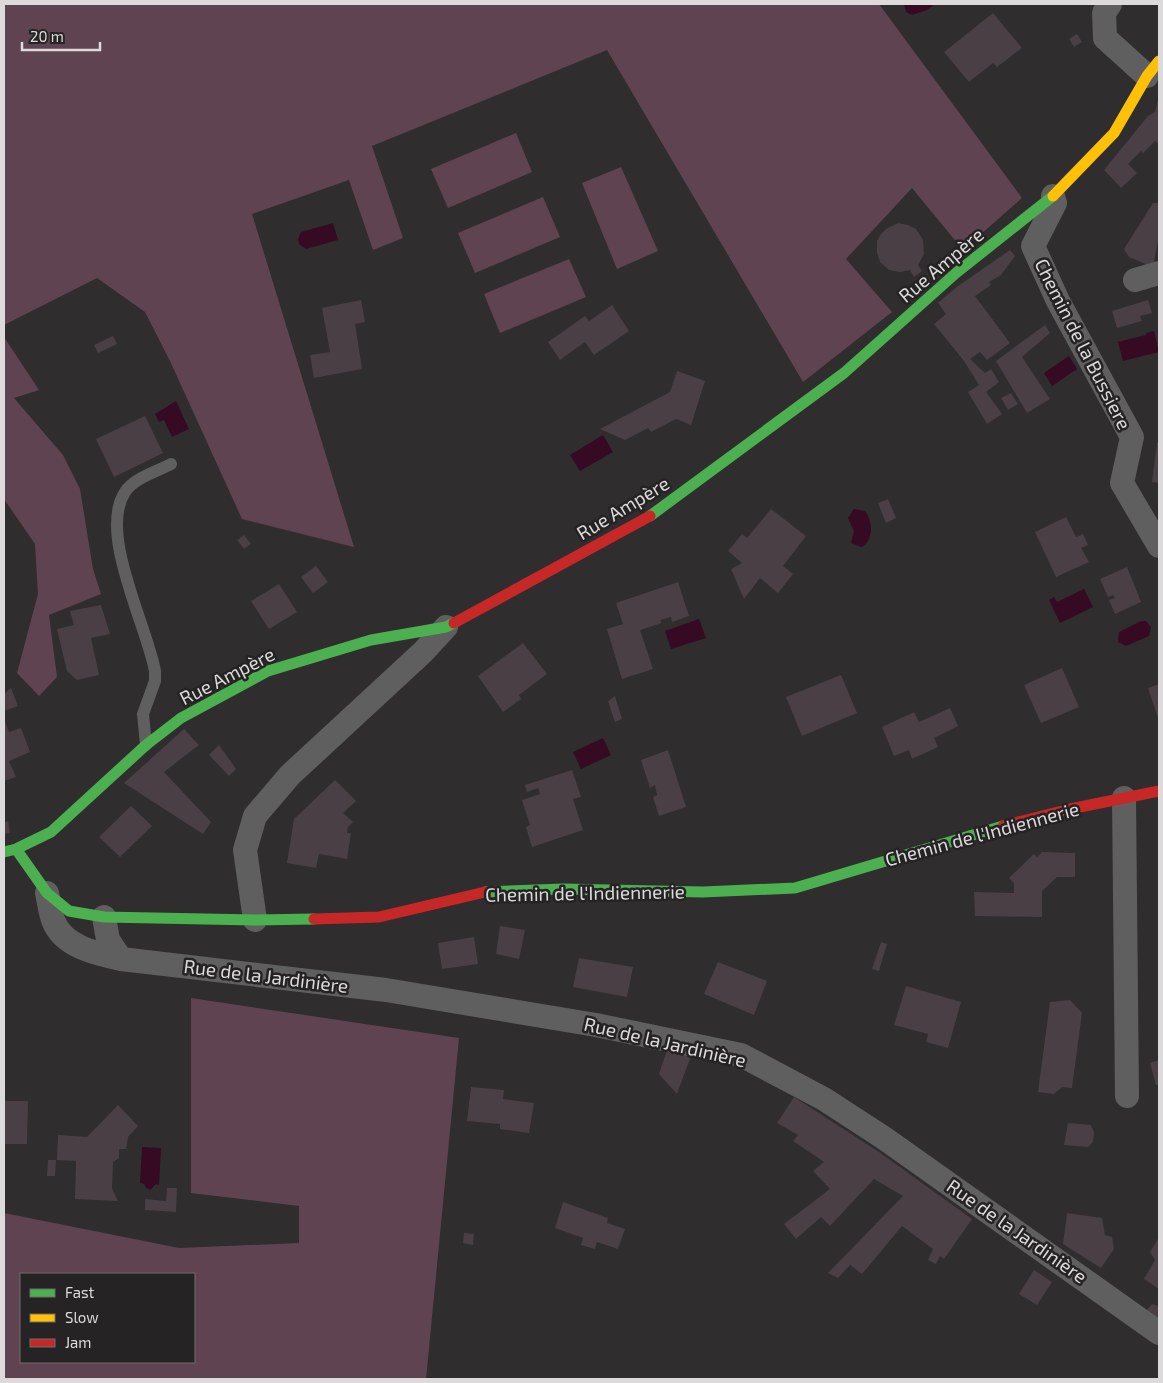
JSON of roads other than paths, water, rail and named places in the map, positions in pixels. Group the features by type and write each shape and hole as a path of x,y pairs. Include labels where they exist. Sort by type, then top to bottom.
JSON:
{"street":[{"path":"1110,4 1104,13 1105,38 1153,69"},
{"name":"Rue Ampère","path":"4,852 16,849 51,832 146,745 181,718 268,671 371,640 446,627 656,513 844,373 956,273 1053,196 1114,133 1153,69"},
{"name":"Chemin de la Bussiere","path":"1053,196 1056,203 1033,246 1058,301 1132,437 1122,483 1159,546"},
{"path":"1134,280 1159,274"},
{"path":"255,920 245,850 255,816 290,775 422,652 446,627"},
{"name":"Chemin de l'Indiennerie","path":"16,849 47,894 70,911 104,917 255,920 379,917 491,890 563,889 703,892 795,888 977,833 1070,809 1159,791"},
{"path":"1124,798 1127,1096"},
{"name":"Rue de la Jardinière","path":"47,894 54,922 66,939 91,952 121,960 386,990 596,1025 741,1055 824,1099 884,1138 1159,1333"},
{"path":"104,917 108,940 121,960"}],"lane":[{"path":"146,745 143,714 155,681 155,671 121,556 118,530 119,503 126,491 136,481 170,464"}]}
